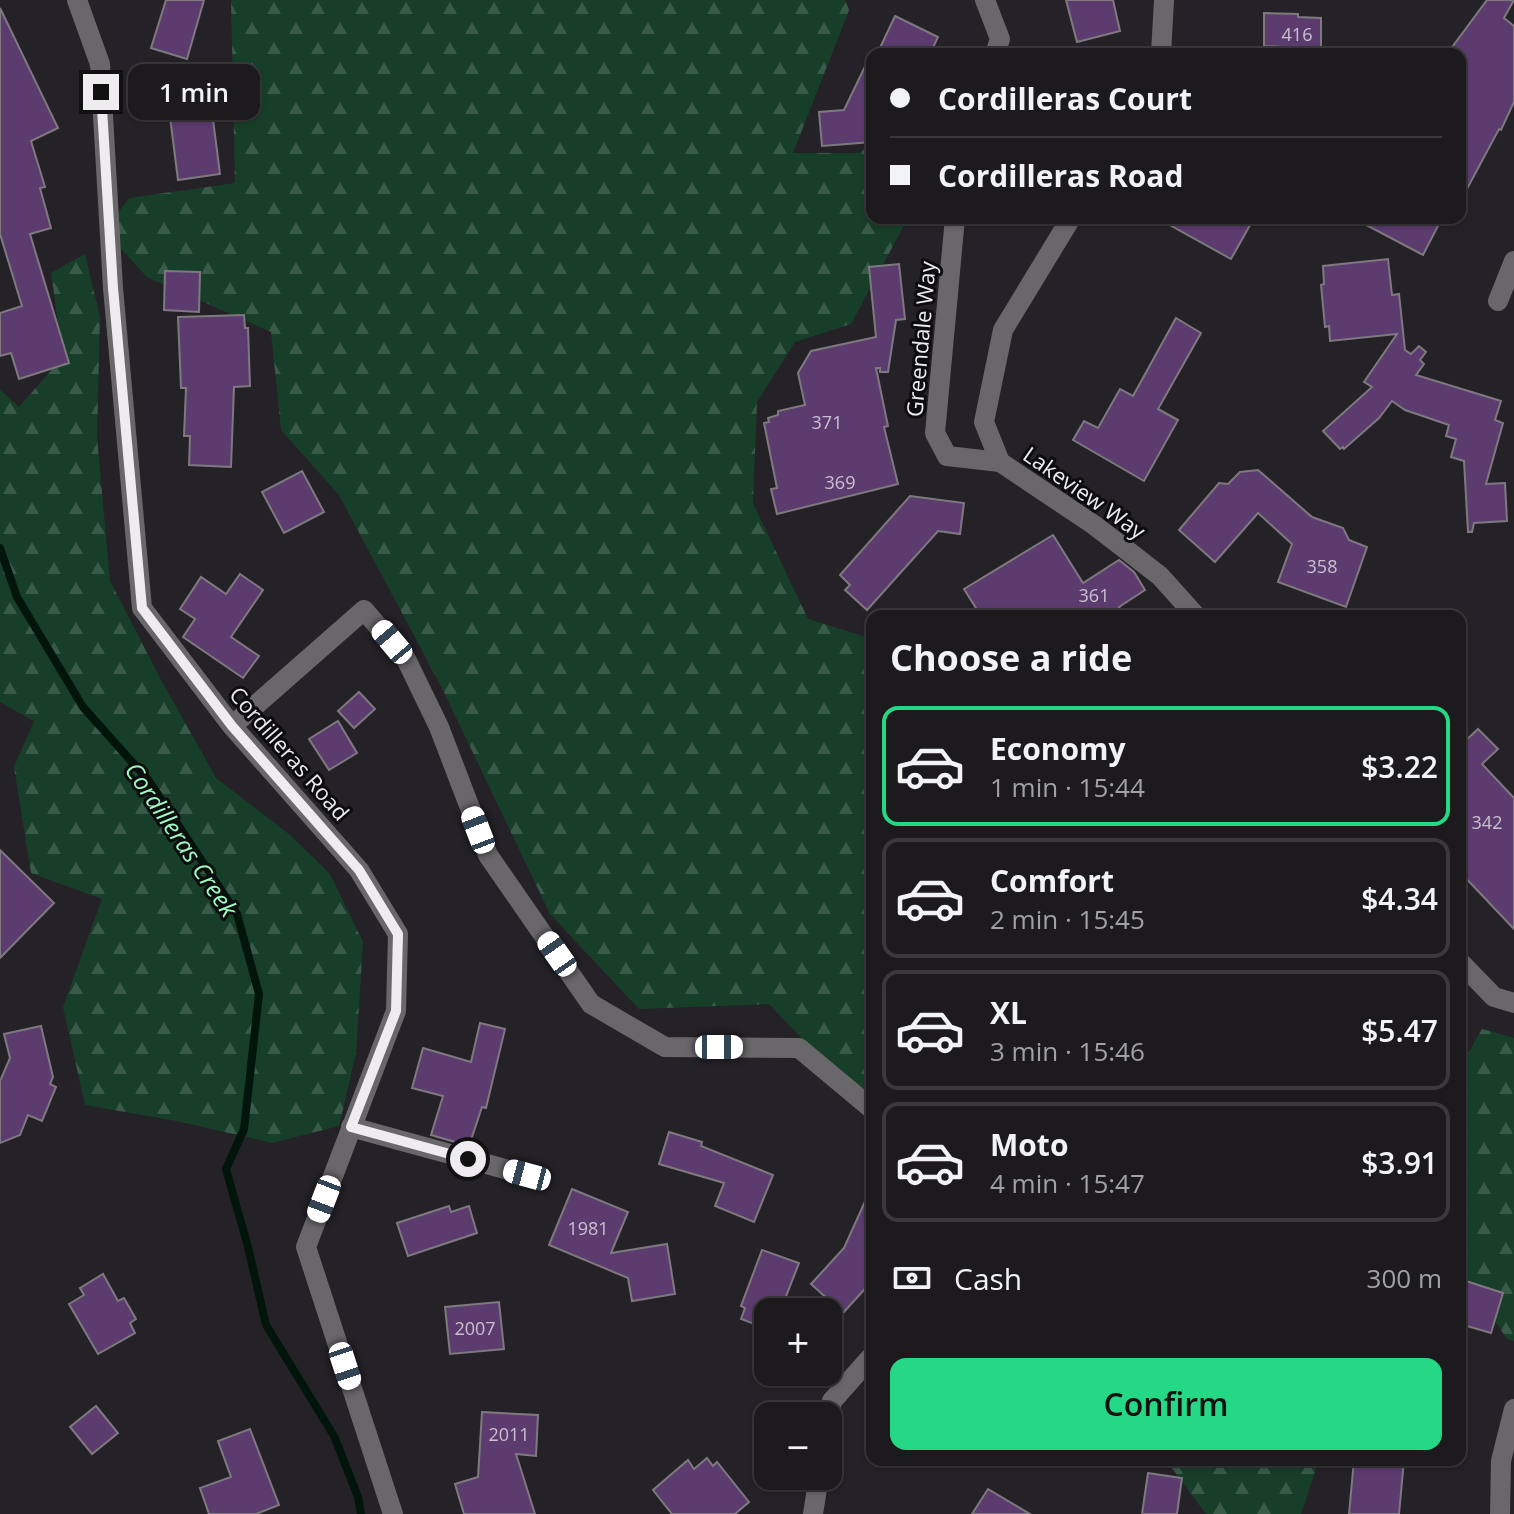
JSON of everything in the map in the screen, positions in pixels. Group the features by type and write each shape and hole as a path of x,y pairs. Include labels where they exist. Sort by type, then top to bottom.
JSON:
{"street":[{"name":"Cordilleras Road","path":"77,0 100,64 113,288 142,608 232,726 359,870 398,934 396,1011 306,1247 393,1514"},
{"path":"985,0 1000,39 997,48"},
{"path":"1161,48 1164,0"},
{"name":"Greendale Way","path":"954,224 935,433 947,456 1000,462"},
{"name":"Lakeview Way","path":"1067,224 1003,330 984,422 1000,462 1114,540 1160,576 1191,610"},
{"path":"1498,301 1514,261"},
{"path":"232,726 364,610 406,659 439,727 488,855 591,1004 665,1047 799,1048 866,1104"},
{"path":"1466,968 1494,997 1514,1003"},
{"path":"351,1127 527,1175"},
{"path":"832,1402 866,1363"},
{"path":"1500,1514 1501,1461 1514,1409"},
{"path":"813,1514 817,1490"}],"green space":[{"path":"231,0 845,0 849,10 793,153 859,153 866,148 866,224 905,224 851,324 795,342 757,402 753,503 808,619 863,636 866,640 866,1105 769,1004 639,1009 550,914 442,688 339,495 281,430 271,332 147,277 105,231 129,198 235,183"},
{"path":"85,254 100,317 97,437 110,581 216,778 290,835 330,874 363,942 356,1053 339,1126 272,1143 177,1121 85,1105 63,1007 102,899 31,873 14,767 34,721 0,702 0,390 19,407 63,357 51,273"},
{"path":"1482,1029 1514,1038 1514,1341 1507,1339 1466,1277 1466,1057"},
{"path":"1170,1466 1317,1466 1301,1514 1206,1514"}],"building":[{"path":"166,0 204,0 187,59 151,48"},
{"path":"1066,0 1113,0 1120,31 1077,42"},
{"path":"1487,0 1514,0 1504,18 1514,26 1514,102 1466,191 1466,48 1451,48"},
{"path":"0,8 58,128 31,141 45,187 40,188 51,228 30,234 69,363 19,379 11,353 0,356 0,313 22,306 0,234"},
{"path":"1264,13 1321,18 1321,48 1264,46"},
{"path":"895,16 938,37 933,48 880,48"},
{"path":"866,64 866,142 822,146 819,112 844,110"},
{"path":"210,96 220,174 178,180 168,101"},
{"path":"1168,224 1251,224 1231,259"},
{"path":"1364,224 1439,224 1423,255"},
{"path":"1388,259 1392,295 1399,294 1405,350 1411,354 1419,346 1426,352 1420,360 1424,364 1416,375 1501,401 1495,420 1503,423 1486,484 1505,483 1507,521 1474,523 1472,532 1468,532 1464,461 1451,457 1456,439 1446,436 1449,425 1405,410 1392,401 1379,418 1344,449 1340,449 1323,431 1372,387 1364,382 1397,334 1330,341 1329,326 1325,327 1321,285 1324,284 1323,266"},
{"path":"899,264 905,319 896,320 888,372 880,372 880,368 876,368 888,426 884,427 898,484 777,514 771,489 777,488 764,423 778,415 778,411 805,405 798,373 811,351 876,337 869,267"},
{"path":"165,271 200,272 199,312 164,310"},
{"path":"244,315 245,328 248,328 250,386 234,387 231,467 189,465 190,436 184,436 186,388 181,388 178,317"},
{"path":"1176,318 1201,333 1158,409 1178,420 1144,481 1073,440 1084,421 1098,428 1120,389 1133,396"},
{"path":"1258,470 1312,517 1343,528 1349,540 1367,547 1346,607 1278,582 1292,544 1258,513 1215,562 1179,530 1219,483 1228,484 1240,472"},
{"path":"302,471 324,512 284,533 262,492"},
{"path":"910,496 964,503 960,534 938,531 867,610 845,590 850,585 840,575"},
{"path":"1053,535 1083,583 1119,560 1134,572 1145,590 1119,607 1121,610 977,610 964,589"},
{"path":"240,574 263,590 231,637 259,656 243,678 183,637 195,619 180,609 201,577 226,594"},
{"path":"359,692 375,709 354,728 338,711"},
{"path":"338,721 357,753 329,770 309,739"},
{"path":"1478,729 1498,749 1482,764 1514,798 1514,929 1466,878 1466,740"},
{"path":"0,850 54,903 0,958"},
{"path":"480,1023 505,1029 486,1108 482,1107 469,1146 431,1135 443,1096 412,1088 423,1048 471,1062"},
{"path":"41,1026 53,1077 50,1084 56,1087 42,1121 28,1115 20,1135 0,1143 0,1081 10,1058 4,1034"},
{"path":"669,1132 702,1142 701,1146 773,1175 754,1222 715,1206 724,1183 659,1164"},
{"path":"572,1189 628,1212 611,1253 667,1244 675,1294 632,1301 628,1278 549,1245"},
{"path":"866,1199 866,1288 843,1313 842,1298 826,1298 811,1284 844,1248"},
{"path":"449,1206 451,1212 469,1206 477,1233 408,1256 397,1223"},
{"path":"762,1250 799,1263 785,1298 754,1298 754,1324 741,1319 745,1308 741,1306"},
{"path":"103,1274 118,1301 124,1298 136,1319 130,1323 135,1333 98,1354 69,1304 84,1295 80,1288"},
{"path":"1466,1281 1503,1293 1491,1333 1466,1326"},
{"path":"499,1302 504,1349 450,1354 445,1307"},
{"path":"96,1406 118,1433 92,1454 70,1427"},
{"path":"482,1412 538,1415 536,1456 516,1454 535,1514 464,1514 455,1484 478,1477"},
{"path":"250,1429 279,1505 256,1514 209,1514 200,1488 231,1477 218,1441"},
{"path":"707,1458 713,1466 717,1462 749,1502 735,1514 672,1514 653,1490 688,1460 694,1469"},
{"path":"1353,1466 1403,1466 1399,1514 1349,1514"},
{"path":"1148,1473 1182,1478 1177,1514 1142,1514"},
{"path":"988,1489 1030,1514 972,1514"}],"waterway":[{"name":"Cordilleras Creek","path":"0,548 17,597 83,707 149,781 237,914 259,994 244,1129 226,1169 266,1325 334,1436 358,1497 361,1514"}],"route":[{"path":"101,92 113,288 142,608 232,726 359,870 398,934 396,1011 351,1127 468,1159"}]}
